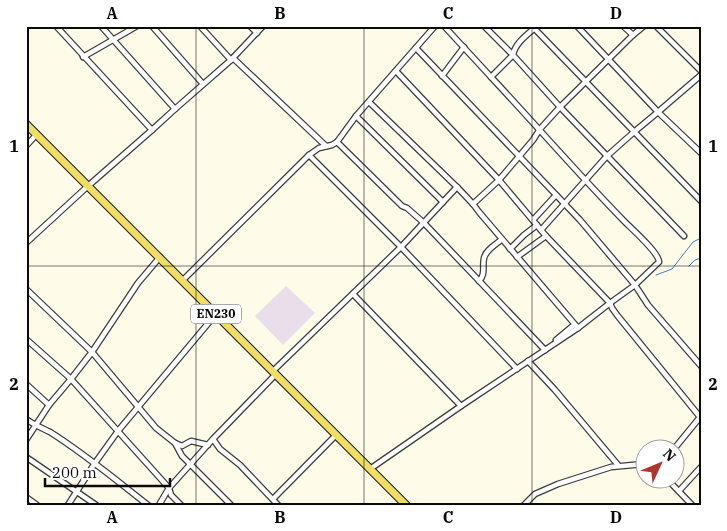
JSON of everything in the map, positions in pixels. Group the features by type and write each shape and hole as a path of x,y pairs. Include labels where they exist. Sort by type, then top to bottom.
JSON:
{"main road":[{"name":"EN230","path":"26,124 406,505"}],"street":[{"path":"56,26 152,130"},
{"path":"101,26 174,108"},
{"path":"83,57 137,26"},
{"path":"152,26 203,84"},
{"path":"200,26 232,59 326,146"},
{"path":"250,26 257,33"},
{"path":"26,243 174,108 232,59 263,26"},
{"path":"183,280 309,155 319,148 337,142 356,116 435,26"},
{"path":"370,469 528,362 610,303 635,284 658,264 660,260 585,181 540,129 444,26"},
{"path":"484,26 514,55 560,107 684,236"},
{"path":"577,26 658,112 701,153"},
{"path":"624,26 633,35"},
{"path":"473,204 499,180 560,107 644,26"},
{"path":"541,230 607,156 701,73 656,26"},
{"path":"491,77 514,55 514,49 534,27 701,201"},
{"path":"442,76 464,47"},
{"path":"416,48 612,256 635,284 648,305 701,366"},
{"path":"396,71 499,180 546,236 610,303 612,308 701,416 683,438"},
{"path":"369,102 473,204 576,326"},
{"path":"356,116 443,202"},
{"path":"26,146 36,134"},
{"path":"337,142 402,206 424,223 544,349"},
{"path":"309,155 401,247 517,369"},
{"path":"159,505 169,488 274,373 401,247 457,187"},
{"path":"533,220 556,195"},
{"path":"510,249 537,225"},
{"path":"517,257 546,236"},
{"path":"479,281 484,276 484,258 487,252 501,240"},
{"path":"26,440 49,405 92,352 138,283 160,257"},
{"path":"26,288 92,352 156,428 175,443 182,446 191,441 208,445"},
{"path":"353,294 461,406"},
{"path":"68,505 94,463 118,431 216,314"},
{"path":"26,339 71,380 169,488 171,495 182,505"},
{"path":"528,362 555,390 618,465"},
{"path":"26,384 49,405"},
{"path":"26,419 48,431 94,463 148,505"},
{"path":"273,499 336,435"},
{"path":"214,439 220,448 240,465 278,505"},
{"path":"175,443 182,456 190,465 231,505"},
{"path":"26,457 96,505"},
{"path":"524,505 535,494 544,490 618,465 634,464"},
{"path":"679,492 701,467"},
{"path":"675,488 692,505"},
{"path":"26,497 37,505"}],"shaded area":[{"path":"286,286 315,313 283,345 255,316"}],"waterway":[{"path":"656,275 672,269 693,242 701,238"},
{"path":"689,266 695,260 701,258"}]}
